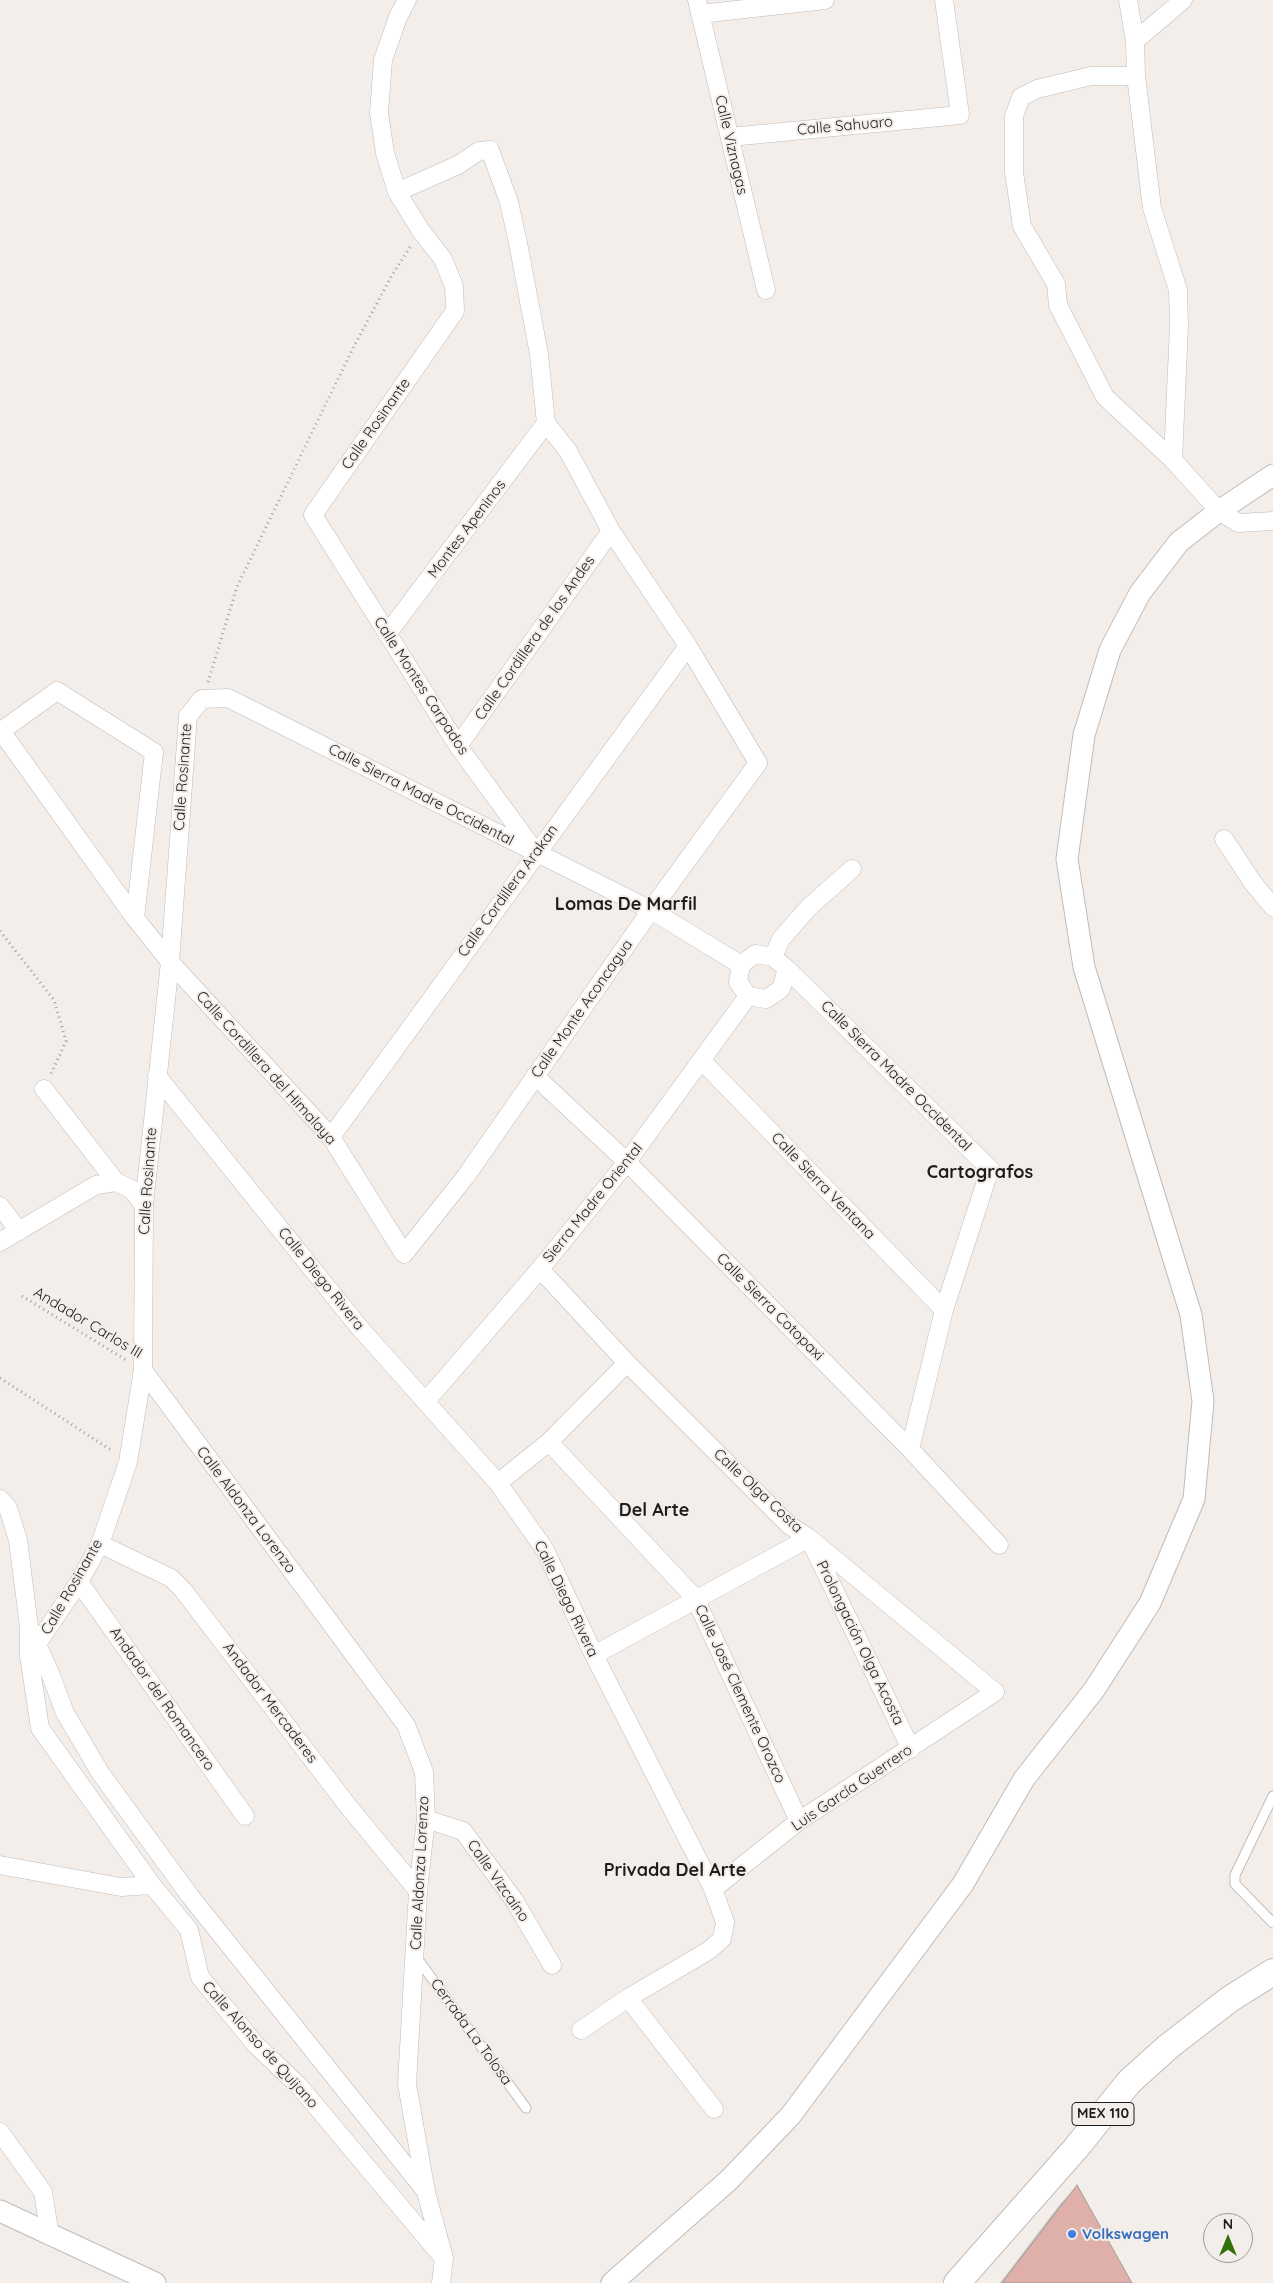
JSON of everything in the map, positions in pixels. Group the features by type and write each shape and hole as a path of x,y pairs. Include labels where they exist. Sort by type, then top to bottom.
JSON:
{"main road":[{"name":"MEX 110","path":"958,2283 1129,2082 1169,2046 1230,1999 1273,1972"}],"street":[{"name":"Calle Rosinante","path":"313,515 455,311 454,286 443,259 421,231 398,192 385,153 380,113 383,60 398,17 407,0"},
{"path":"698,7 825,0"},
{"name":"Calle Sahuaro","path":"730,137 960,114 944,0"},
{"path":"1128,0 1135,41 1136,76 1152,208 1178,290 1179,325 1173,460"},
{"path":"1135,41 1183,0"},
{"name":"Calle Viznagas","path":"698,7 766,290"},
{"path":"1136,76 1091,76 1037,89 1021,97 1014,116 1014,172 1022,226 1056,284 1058,305 1105,397 1173,460 1219,511 1238,523 1273,521"},
{"path":"398,192 458,165 479,151 490,150 509,202 518,243 539,354 546,423 568,451 611,531 688,646"},
{"name":"Montes Apeninos","path":"387,634 546,423"},
{"path":"612,2283 729,2180 791,2115 957,1892 1024,1779 1094,1690 1150,1602 1194,1498 1203,1401 1191,1315 1084,967 1066,859 1084,736 1110,650 1140,593 1179,542 1219,511 1273,475"},
{"name":"Calle Montes Carpados","path":"313,515 458,746 536,852"},
{"name":"Calle Cordillera de los Andes","path":"458,746 611,531"},
{"name":"Calle Monte Aconcagua","path":"404,1254 466,1176 534,1076 758,763 688,646"},
{"name":"Calle Cordillera Arakan","path":"331,1137 536,852 688,646"},
{"name":"Calle Cordillera del Himalaya","path":"135,918 154,752 57,691 1,731 135,918 170,962 331,1137 404,1254"},
{"name":"Calle Sierra Madre Occidental","path":"202,699 228,698 652,910 741,965"},
{"name":"Calle Rosinante","path":"33,1651 79,1582 100,1544 128,1462 143,1370 144,1205 170,962 188,716 202,699"},
{"path":"1224,839 1253,883 1273,908"},
{"path":"773,957 781,939 803,914 852,869"},
{"path":"756,954 773,957 787,969 781,989 766,999 748,996 738,982 741,965 756,954"},
{"name":"Calle Sierra Madre Occidental","path":"787,969 990,1168 944,1310 910,1449"},
{"name":"Sierra Madre Oriental","path":"426,1401 540,1269 626,1162 748,996"},
{"name":"Calle Sierra Ventana","path":"702,1061 944,1310"},
{"name":"Calle Diego Rivera","path":"157,1076 359,1327 498,1482 545,1550 594,1655 713,1889 725,1922 722,1939 708,1951 628,1998 581,2030"},
{"name":"Calle Sierra Cotopaxi","path":"534,1076 626,1162 910,1449 999,1545"},
{"path":"44,1089 116,1182 132,1189 144,1205"},
{"path":"0,1242 96,1184 116,1182"},
{"path":"0,1206 19,1231"},
{"name":"Calle Olga Costa","path":"540,1269 627,1364 789,1525 809,1538 995,1692"},
{"path":"498,1482 549,1442 627,1364"},
{"name":"Calle Aldonza Lorenzo","path":"143,1370 406,1725 424,1772 426,1819 418,1891 407,2084 426,2192 444,2258 441,2283"},
{"name":"Calle José Clemente Orozco","path":"549,1442 695,1598 799,1821"},
{"name":"Calle Alonso de Quijano","path":"0,1499 8,1508 18,1540 33,1651 40,1728 152,1885 189,1930 200,1977 256,2044 299,2086 444,2258"},
{"path":"594,1655 695,1598 809,1538"},
{"name":"Prolongación Olga Acosta","path":"809,1538 910,1749"},
{"name":"Andador Mercaderes","path":"100,1544 171,1578 184,1590 348,1806 418,1891"},
{"name":"Andador del Romancero","path":"79,1582 245,1816"},
{"name":"Calle Alonso de Quijano","path":"33,1651 65,1713 100,1774 190,1896 426,2192"},
{"name":"Luis García Guerrero","path":"713,1889 799,1821 995,1692"},
{"name":"Calle Vizcaíno","path":"426,1819 463,1831 514,1900 552,1966"},
{"path":"0,1865 121,1887 152,1885"},
{"path":"173,1911 190,1896"},
{"path":"628,1998 714,2109"},
{"path":"0,2132 43,2192 50,2236"},
{"path":"0,2211 50,2236 155,2283"}],"lane":[{"path":"1273,1796 1236,1875 1235,1884 1273,1923"},
{"name":"Cerrada La Tolosa","path":"415,1956 526,2108"}],"path":[{"path":"202,699 237,587 352,350 391,277 421,231"},
{"path":"0,931 54,1000 66,1042 44,1089"},
{"name":"Andador Carlos III","path":"22,1296 143,1370"},
{"path":"0,1378 128,1462"}],"building":[{"name":"Volkswagen","path":"1077,2185 1132,2283 1002,2283"}],"place":[{"name":"Volkswagen","path":"1072,2234"}],"district":[{"name":"Lomas De Marfil","path":"626,905"},
{"name":"Cartografos","path":"980,1173"},
{"name":"Del Arte","path":"654,1511"},
{"name":"Privada Del Arte","path":"675,1871"}]}
